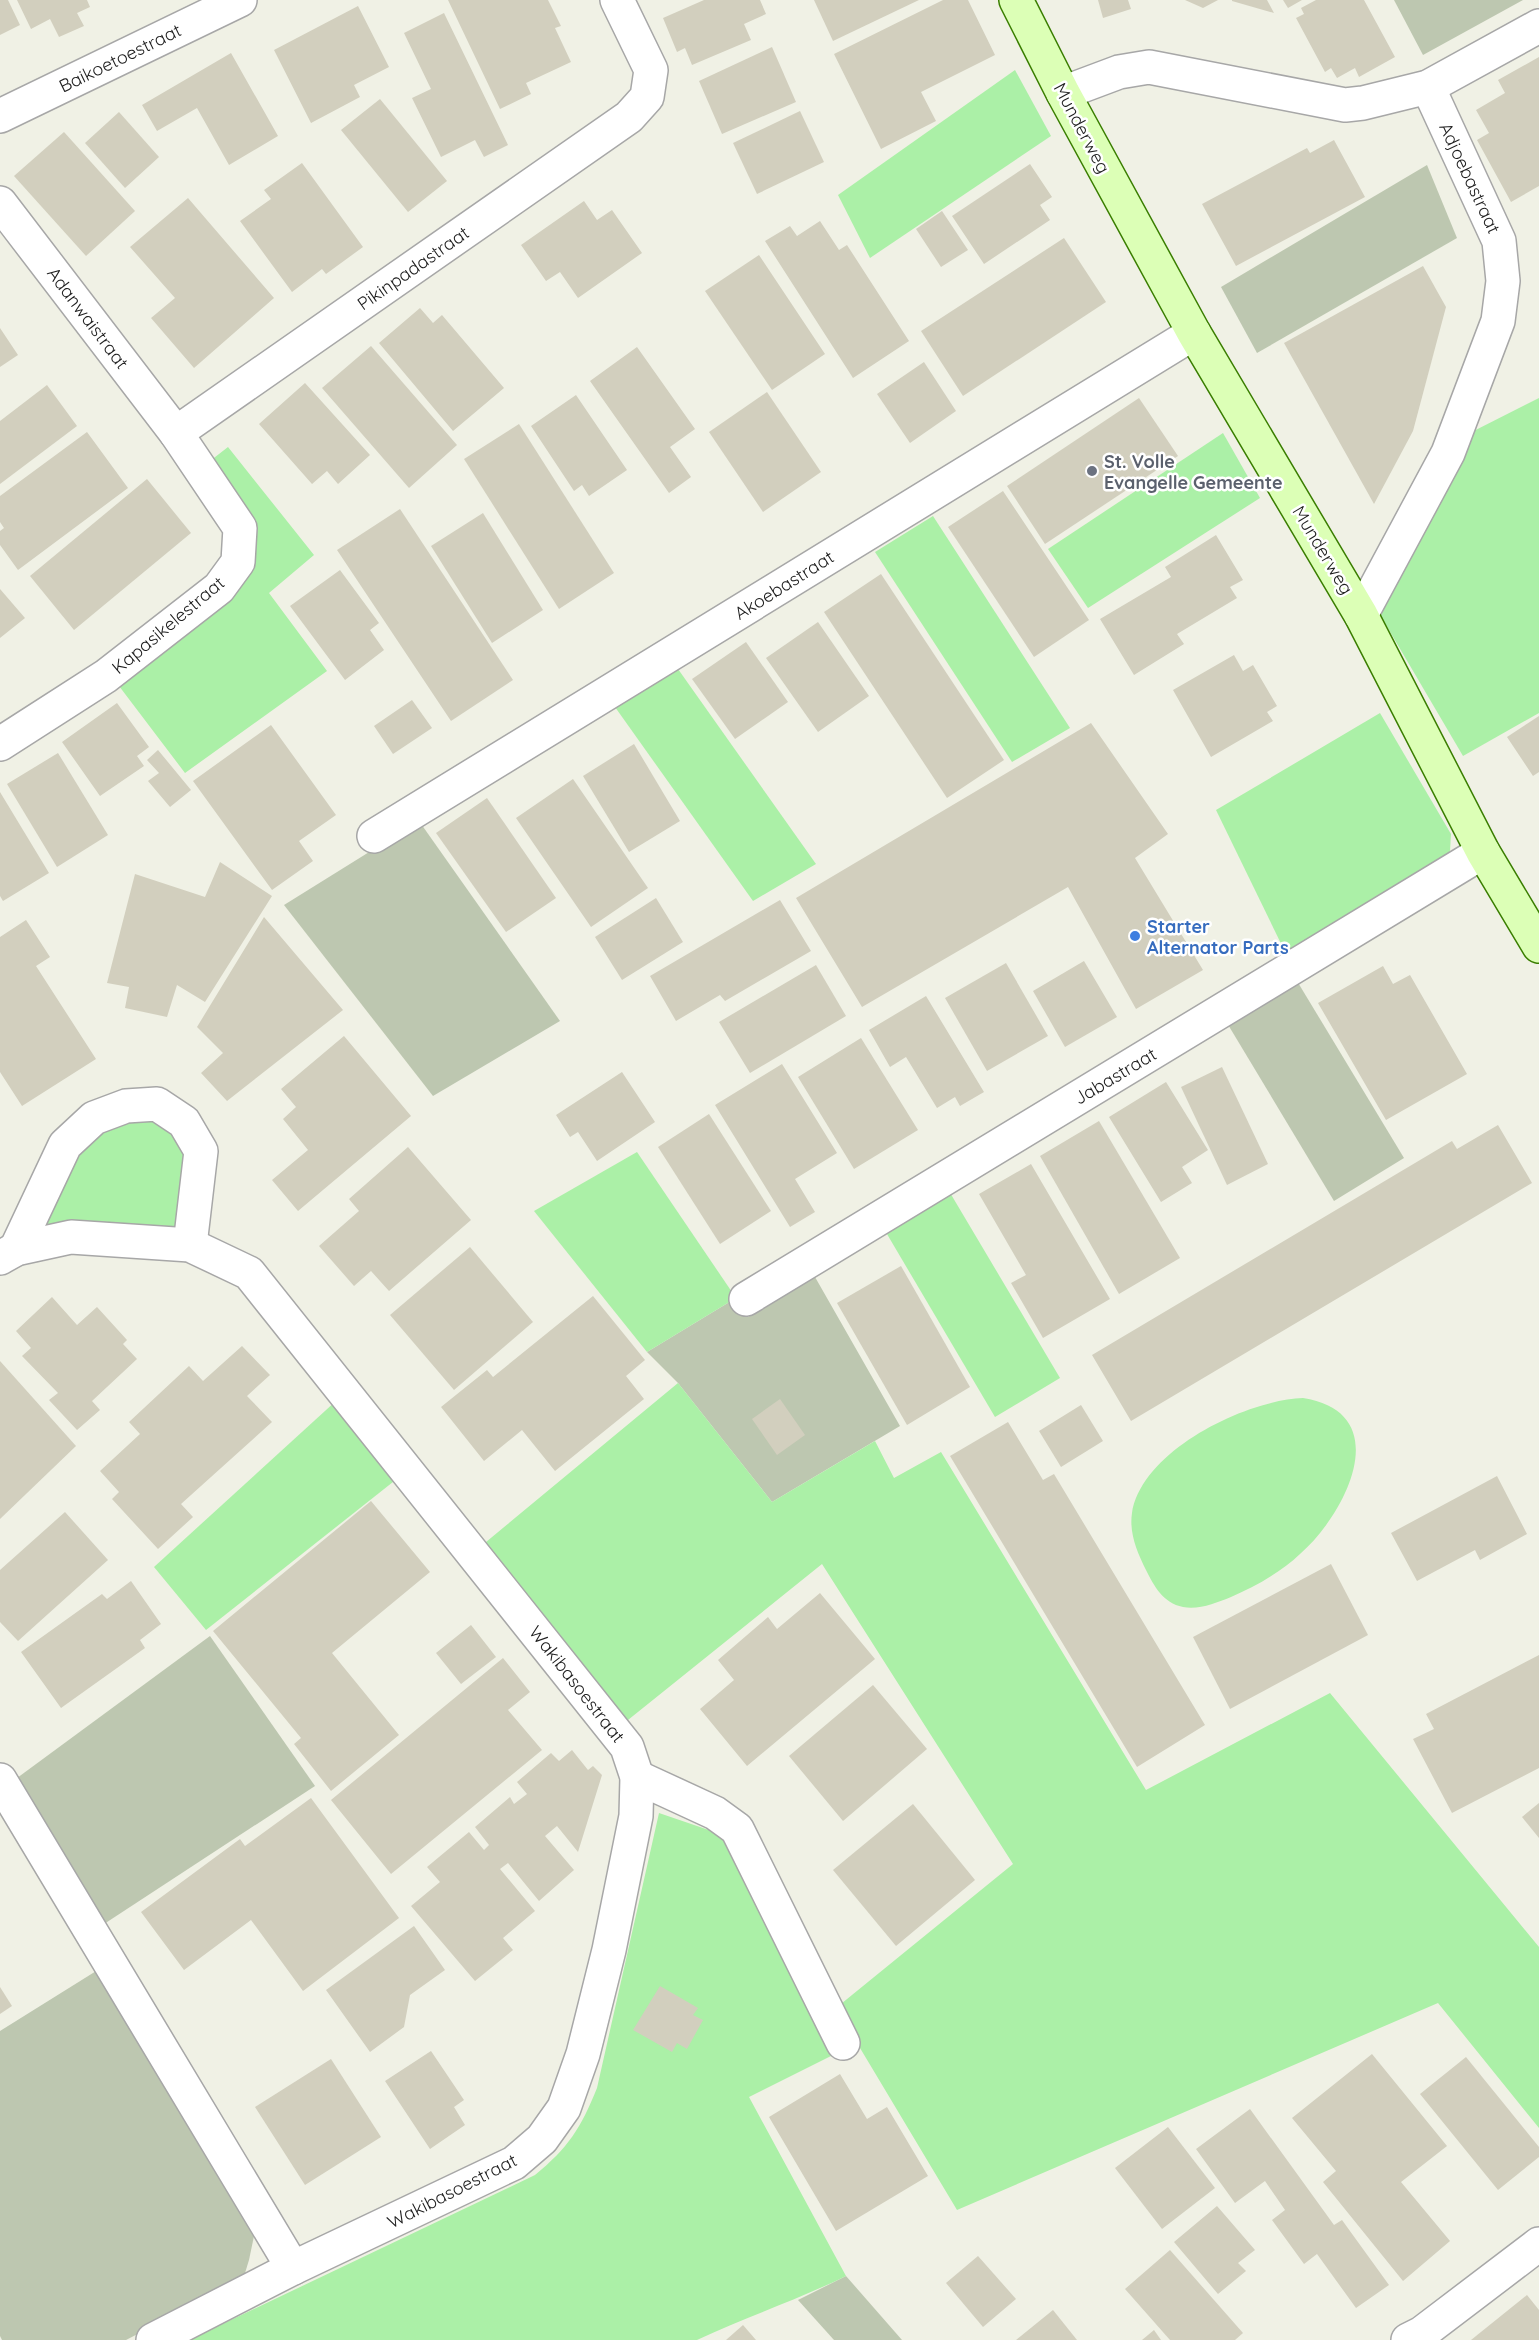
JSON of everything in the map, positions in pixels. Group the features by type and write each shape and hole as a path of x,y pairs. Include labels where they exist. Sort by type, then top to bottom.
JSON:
{"street":[{"name":"Baikoetoestraat","path":"0,116 240,0"},
{"name":"Pikinpadastraat","path":"176,433 629,117 647,97 651,70 617,0"},
{"name":"Munderweg","path":"1016,0 1063,93 1194,333 1361,615 1484,852 1539,945"},
{"path":"1063,93 1119,72 1149,67 1345,105 1363,103 1428,87 1539,26"},
{"name":"Adjoebastraat","path":"1361,615 1448,453 1498,321 1503,281 1499,241 1428,87"},
{"name":"Adanwaistraat","path":"0,203 176,433"},
{"name":"Akoebastraat","path":"374,836 1194,333"},
{"name":"Kapasikelestraat","path":"0,744 106,676 219,588 238,562 240,528 176,433"},
{"name":"Jabastraat","path":"746,1299 1484,852"},
{"path":"8,1254 65,1145 94,1118 126,1106 158,1104 184,1122 201,1151 190,1245"},
{"name":"Wakibasoestraat","path":"8,1254 71,1237 190,1245 249,1274 627,1747 636,1777 636,1816 609,1950 583,2054 564,2108 542,2139 514,2163 293,2268 153,2340"},
{"path":"636,1777 716,1813 737,1828 843,2043"},
{"path":"0,1780 293,2268"},
{"path":"1408,2340 1422,2333 1539,2244"}],"shaded area":[{"path":"1394,0 1523,0 1423,55"},
{"path":"1427,165 1457,238 1257,353 1221,287"},
{"path":"419,821 560,1021 433,1096 284,905"},
{"path":"1297,981 1404,1158 1334,1201 1227,1023"},
{"path":"815,1277 900,1426 772,1502 678,1383 647,1352 736,1298 748,1317"},
{"path":"210,1636 315,1786 101,1926 13,1781"},
{"path":"101,1968 251,2220 254,2236 249,2260 245,2273 229,2287 126,2340 2,2340 0,2336 0,2031"},
{"path":"846,2276 902,2340 834,2340 798,2300"}],"green space":[{"path":"1015,70 1051,136 870,258 838,195"},
{"path":"1539,398 1539,713 1463,756 1379,613 1448,444"},
{"path":"1223,433 1260,498 1088,608 1048,549"},
{"path":"228,447 314,555 269,593 327,671 185,773 116,682 240,571 210,461"},
{"path":"933,516 1070,728 1012,762 875,552"},
{"path":"678,669 816,864 753,901 615,707"},
{"path":"1380,713 1451,834 1450,851 1434,868 1288,958 1216,810"},
{"path":"145,1116 168,1127 189,1152 185,1213 172,1233 37,1226 74,1156 106,1131"},
{"path":"637,1152 736,1298 647,1352 534,1211"},
{"path":"949,1191 1060,1378 995,1417 884,1229"},
{"path":"678,1383 772,1502 875,1441 894,1478 941,1452 1146,1790 1330,1693 1539,1947 1539,2128 1438,2003 957,2210 857,2043 749,2097 846,2276 828,2285 697,2340 189,2340 535,2175 565,2146 579,2126 597,2088 659,1813 738,1840 836,2008 1013,1864 822,1564 623,1724 480,1547"},
{"path":"1303,1398 1332,1407 1349,1423 1355,1443 1354,1467 1346,1491 1333,1515 1300,1554 1285,1567 1258,1584 1231,1597 1201,1607 1189,1608 1170,1602 1152,1582 1134,1542 1131,1520 1140,1490 1155,1469 1175,1449 1200,1433 1254,1408"},
{"path":"337,1400 398,1478 206,1630 154,1567"}],"building":[{"path":"0,0 8,0 20,25 0,35"},
{"path":"17,0 87,0 90,7 77,13 84,26 59,37 50,19 31,29"},
{"path":"448,0 548,0 561,26 555,28 571,62 526,83 531,94 500,109"},
{"path":"704,0 760,0 766,14 744,24 751,40 692,65 685,48 677,52 663,18"},
{"path":"814,0 919,0 833,41"},
{"path":"943,0 968,0 995,55 921,92 936,121 881,149 834,54"},
{"path":"1098,0 1128,0 1131,9 1103,18"},
{"path":"1185,0 1218,0 1203,8"},
{"path":"1267,0 1274,13 1232,1"},
{"path":"1283,0 1302,0 1288,8"},
{"path":"1316,0 1364,0 1395,57 1359,77 1355,68 1337,78 1331,68 1325,72 1296,18 1304,14 1301,8"},
{"path":"358,6 389,67 354,85 360,97 311,123 274,50"},
{"path":"444,13 508,145 484,157 475,140 441,157 412,98 431,89 404,33"},
{"path":"772,47 796,102 722,134 699,81"},
{"path":"231,53 278,136 229,165 197,108 157,131 142,105"},
{"path":"1539,57 1539,186 1511,202 1477,140 1489,133 1476,110 1505,93 1498,80"},
{"path":"380,99 447,181 408,212 341,130"},
{"path":"800,111 824,162 757,194 733,143"},
{"path":"119,112 159,157 125,188 85,143"},
{"path":"64,132 135,211 86,256 14,176"},
{"path":"1334,140 1365,197 1236,266 1202,204 1307,148 1310,153"},
{"path":"302,163 363,247 326,274 322,269 292,292 240,221 271,199 264,190"},
{"path":"1030,164 1052,197 1040,205 1050,220 984,264 952,216"},
{"path":"188,198 274,298 194,368 151,318 175,298 130,247"},
{"path":"584,201 597,220 612,210 642,253 578,298 560,272 546,281 521,245"},
{"path":"942,211 968,250 941,267 916,229"},
{"path":"820,221 839,250 847,245 909,341 853,378 765,241 790,226 797,236"},
{"path":"1064,238 1106,302 963,396 921,331"},
{"path":"759,255 825,354 772,390 705,291"},
{"path":"1423,266 1446,307 1413,431 1374,504 1284,343"},
{"path":"420,308 433,323 442,315 504,388 453,431 379,343"},
{"path":"0,328 18,355 0,367"},
{"path":"371,346 457,445 409,488 322,388"},
{"path":"637,347 695,429 670,447 691,477 669,493 590,381"},
{"path":"924,362 956,411 910,443 877,394"},
{"path":"305,383 370,455 338,484 327,471 312,484 259,424"},
{"path":"47,385 77,426 0,484 0,421"},
{"path":"767,392 821,472 763,512 709,432"},
{"path":"576,395 627,470 589,496 582,485 574,491 531,426"},
{"name":"St. Volle Evangelle Gemeente","path":"1139,398 1178,456 1045,544 1007,486"},
{"path":"519,424 614,573 559,609 464,459"},
{"path":"87,432 128,488 18,570 0,545 0,531 4,528 0,522 0,496"},
{"path":"147,479 191,533 74,630 30,576"},
{"path":"1003,491 1089,620 1034,657 948,527"},
{"path":"400,509 513,680 451,721 337,550"},
{"path":"483,513 543,610 492,643 431,546"},
{"path":"1216,535 1243,580 1230,587 1237,598 1177,634 1184,644 1134,675 1100,619 1171,577 1165,567"},
{"path":"340,570 379,623 370,630 384,650 345,680 290,606"},
{"path":"881,574 1004,760 947,798 824,612"},
{"path":"0,589 25,618 0,638"},
{"path":"818,622 869,696 818,732 766,658"},
{"path":"746,642 788,702 735,739 692,679"},
{"path":"1234,655 1243,671 1253,665 1277,706 1267,712 1273,721 1211,757 1173,690"},
{"path":"412,700 432,728 393,754 374,726"},
{"path":"117,703 149,747 137,756 144,766 100,796 62,742"},
{"path":"1539,716 1539,772 1533,776 1507,737"},
{"path":"1091,723 1168,834 1135,858 1203,970 1136,1009 1068,887 862,1007 796,898"},
{"path":"271,725 336,815 299,841 313,861 272,890 193,781"},
{"path":"634,744 680,821 629,852 583,776"},
{"path":"158,750 191,790 170,807 148,781 159,773 147,760"},
{"path":"58,753 108,835 57,867 7,784"},
{"path":"573,779 648,888 591,927 516,818"},
{"path":"0,792 49,873 3,901 0,896"},
{"path":"487,798 556,898 506,932 436,833"},
{"path":"220,862 272,896 205,1002 177,985 167,1017 125,1008 129,987 107,983 135,874 205,897"},
{"path":"656,898 683,942 622,980 595,937"},
{"path":"780,900 811,951 725,1001 720,995 676,1021 650,976"},
{"path":"264,917 343,1010 227,1101 201,1073 223,1053 197,1027"},
{"path":"26,920 50,957 36,966 96,1059 22,1106 0,1072 0,937"},
{"path":"1084,961 1117,1017 1065,1047 1033,991"},
{"path":"1006,963 1048,1036 987,1071 945,998"},
{"path":"816,965 846,1016 750,1073 719,1022"},
{"path":"1383,966 1393,984 1410,975 1467,1074 1386,1120 1318,1003"},
{"path":"926,996 984,1092 960,1106 955,1097 937,1108 906,1057 890,1067 869,1030"},
{"path":"344,1036 411,1116 298,1211 272,1180 308,1150 283,1119 296,1107 281,1089"},
{"path":"861,1038 918,1130 854,1169 798,1077"},
{"path":"782,1064 837,1153 795,1179 815,1212 790,1227 715,1105"},
{"path":"1222,1067 1268,1164 1227,1185 1181,1087"},
{"path":"622,1072 655,1122 597,1161 578,1132 570,1137 556,1115"},
{"path":"1166,1082 1208,1150 1182,1167 1192,1183 1161,1202 1109,1117"},
{"path":"709,1114 771,1211 720,1244 658,1147"},
{"path":"1099,1121 1180,1258 1119,1294 1040,1156"},
{"path":"1498,1125 1532,1183 1131,1421 1092,1355 1452,1141 1457,1149"},
{"path":"408,1147 471,1220 389,1291 371,1271 354,1286 319,1246 359,1211 349,1199"},
{"path":"1031,1164 1110,1299 1043,1338 1011,1283 1026,1275 979,1194"},
{"path":"470,1247 533,1322 454,1390 390,1315"},
{"path":"901,1266 970,1387 907,1425 837,1303"},
{"path":"593,1296 645,1360 626,1376 644,1399 555,1471 522,1430 484,1461 441,1407 487,1370 493,1377"},
{"path":"52,1297 77,1325 97,1307 127,1340 123,1344 137,1359 92,1401 100,1410 77,1430 49,1400 58,1393 22,1356 31,1348 16,1331"},
{"path":"242,1346 270,1375 247,1396 272,1422 181,1504 193,1517 158,1549 112,1499 119,1492 100,1471 140,1434 129,1422 189,1366 203,1381"},
{"path":"0,1361 76,1446 0,1519"},
{"path":"780,1399 805,1435 777,1455 752,1419"},
{"path":"1081,1405 1103,1441 1061,1467 1039,1431"},
{"path":"1008,1422 1043,1480 1054,1474 1205,1725 1137,1767 950,1456"},
{"path":"1497,1476 1527,1534 1480,1560 1475,1550 1417,1581 1391,1533"},
{"path":"371,1501 430,1572 332,1653 399,1735 331,1791 294,1744 301,1738 213,1631"},
{"path":"65,1512 108,1560 18,1641 0,1622 0,1570"},
{"path":"1331,1564 1368,1635 1230,1709 1193,1637"},
{"path":"131,1581 161,1624 140,1640 145,1648 61,1708 21,1652 102,1594 107,1599"},
{"path":"820,1593 875,1659 747,1766 700,1709 734,1680 718,1660 768,1617 777,1629"},
{"path":"471,1625 496,1657 461,1684 436,1653"},
{"path":"1539,1655 1539,1768 1452,1813 1413,1739 1434,1729 1426,1714"},
{"path":"503,1658 530,1692 508,1710 542,1750 391,1874 331,1800"},
{"path":"873,1685 927,1749 843,1821 789,1756"},
{"path":"572,1750 588,1770 593,1766 602,1775 578,1852 557,1826 545,1836 574,1870 539,1901 508,1863 500,1869 535,1911 503,1938 513,1950 475,1981 411,1906 440,1882 427,1867 469,1832 484,1850 489,1845 475,1827 510,1797 514,1804 527,1794 517,1782 551,1753 559,1761"},
{"path":"311,1798 399,1918 303,1991 251,1920 184,1970 141,1912 240,1839 245,1846"},
{"path":"1539,1803 1539,1838 1522,1817"},
{"path":"913,1804 975,1880 896,1946 833,1870"},
{"path":"414,1926 445,1970 410,1995 404,2027 370,2052 326,1990"},
{"path":"660,1986 698,2008 693,2015 703,2020 687,2049 677,2043 672,2052 633,2030"},
{"path":"0,1987 12,2006 0,2014"},
{"path":"431,2051 464,2100 454,2107 465,2125 430,2149 385,2081"},
{"path":"1372,2054 1447,2146 1401,2182 1450,2241 1403,2281 1323,2182 1336,2171 1292,2118"},
{"path":"1466,2057 1539,2147 1539,2157 1498,2190 1420,2094"},
{"path":"331,2059 381,2137 305,2185 255,2107"},
{"path":"840,2074 867,2119 887,2107 928,2176 836,2231 769,2117"},
{"path":"1250,2109 1334,2225 1342,2220 1389,2285 1356,2308 1317,2254 1304,2264 1272,2220 1285,2210 1265,2181 1235,2203 1196,2149"},
{"path":"1168,2127 1215,2188 1162,2229 1115,2168"},
{"path":"1217,2206 1255,2250 1238,2263 1246,2271 1218,2294 1174,2242"},
{"path":"1170,2250 1243,2333 1235,2340 1170,2340 1125,2289"},
{"path":"978,2256 1016,2299 983,2327 946,2283"},
{"path":"1527,2295 1539,2310 1539,2340 1471,2340"},
{"path":"1053,2310 1077,2340 1016,2340"},
{"path":"743,2325 756,2340 726,2340"},
{"path":"1154,2330 1161,2340 1142,2340"}],"place":[{"name":"St. Volle Evangelle Gemeente","path":"1092,471"},
{"name":"Starter Alternator Parts","path":"1135,936"}]}
